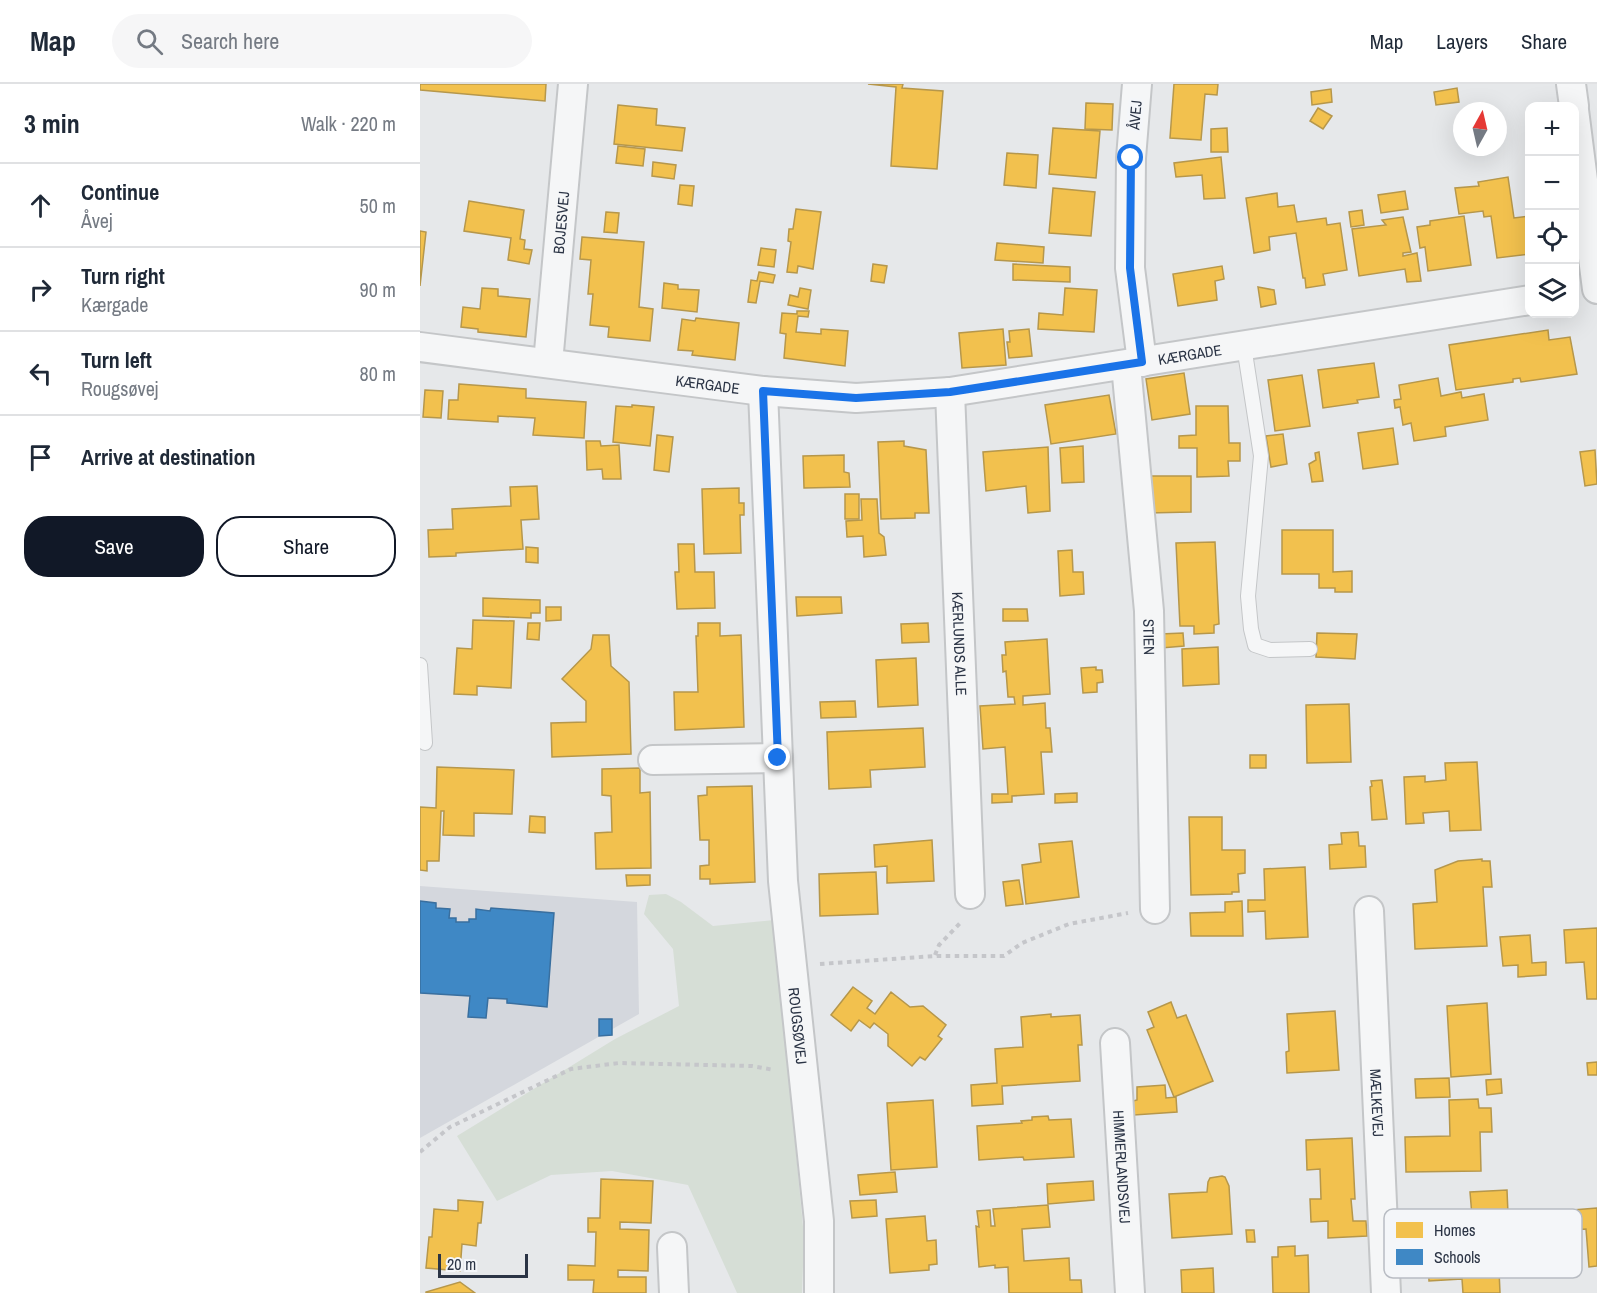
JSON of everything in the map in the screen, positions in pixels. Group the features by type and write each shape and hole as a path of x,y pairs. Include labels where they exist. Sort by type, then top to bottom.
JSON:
{"street":[{"name":"BOJESVEJ","path":"548,363 573,84"},
{"name":"ÅVEJ","path":"1134,363 1130,268 1131,158 1137,84"},
{"path":"1571,84 1573,102"},
{"path":"1579,147 1597,289 1579,292"},
{"name":"KÆRGADE","path":"420,347 763,391 856,398 950,392 1525,301"},
{"name":"STIEN","path":"1134,363 1149,611 1155,909"},
{"name":"ROUGSØVEJ","path":"763,391 783,881 819,1221 819,1293"},
{"name":"KÆRLUNDS ALLE","path":"950,392 967,907"},
{"path":"653,759 778,758"},
{"name":"MÆLKEVEJ","path":"1369,911 1384,1248"},
{"name":"HIMMERLANDSVEJ","path":"1115,1043 1130,1293"},
{"path":"672,1247 674,1293"},
{"name":"MÆLKEVEJ","path":"1385,1278 1386,1293"}],"lane":[{"path":"1244,346 1261,456 1248,596 1251,629 1255,645 1270,650 1310,649"},
{"path":"420,665 425,743"}],"path":[{"path":"935,956 939,945 967,907"},
{"path":"792,966 935,956 1004,956 1022,943 1069,924 1155,909"},
{"path":"420,1152 450,1127 571,1069 619,1063 752,1066 803,1076"}],"shaded area":[{"path":"420,886 637,902 639,1014 420,1138"},
{"path":"666,894 681,902 713,926 774,920 804,1237 802,1293 737,1293 688,1185 612,1171 551,1175 497,1201 457,1136 615,1039 679,1006 673,949 644,914 649,895"}],"building: Homes":[{"path":"420,84 546,84 545,101 420,90"},
{"path":"868,84 903,84 902,88 943,91 937,169 891,166 896,87"},
{"path":"1174,84 1218,84 1217,95 1205,94 1201,140 1170,138"},
{"path":"1457,88 1459,102 1436,105 1434,92"},
{"path":"1331,89 1332,102 1312,105 1311,92"},
{"path":"1086,103 1113,104 1112,130 1085,129"},
{"path":"618,105 657,109 656,125 685,128 682,151 614,144"},
{"path":"1318,108 1332,116 1323,129 1310,121"},
{"path":"1053,128 1100,131 1096,178 1049,174"},
{"path":"1227,128 1228,152 1211,152 1211,129"},
{"path":"618,146 645,149 643,166 616,163"},
{"path":"1007,153 1038,155 1036,188 1004,185"},
{"path":"1221,157 1225,198 1204,199 1202,175 1176,177 1174,163"},
{"path":"653,162 676,165 674,179 652,176"},
{"path":"1508,177 1514,218 1525,217 1525,255 1497,258 1491,216 1484,217 1483,211 1459,214 1455,188 1479,186 1478,182"},
{"path":"680,185 694,186 692,206 678,204"},
{"path":"1053,188 1095,192 1091,236 1049,233"},
{"path":"1405,191 1408,209 1381,213 1378,195"},
{"path":"1277,193 1278,207 1294,205 1297,222 1326,218 1327,225 1340,223 1347,270 1323,274 1325,285 1306,288 1296,233 1269,237 1270,250 1254,253 1246,198"},
{"path":"469,201 524,210 520,239 525,240 524,249 532,250 529,264 508,260 511,238 464,231"},
{"path":"796,209 821,212 813,269 798,266 797,273 787,272 791,242 788,241 789,229 793,229"},
{"path":"1362,210 1364,225 1351,227 1349,212"},
{"path":"606,212 619,213 617,233 604,232"},
{"path":"1464,216 1471,265 1428,271 1425,247 1420,248 1417,227 1430,225 1430,221"},
{"path":"1403,217 1411,252 1403,253 1403,256 1417,253 1421,281 1407,282 1405,269 1359,276 1352,229 1386,225 1382,220"},
{"path":"420,231 426,232 420,286"},
{"path":"582,237 644,242 639,307 653,309 650,341 608,337 609,327 590,325 593,294 588,294 591,260 580,259"},
{"path":"997,243 1044,247 1043,263 995,260"},
{"path":"761,248 776,250 774,267 758,265"},
{"path":"873,264 887,266 884,283 871,281"},
{"path":"1013,264 1070,267 1070,282 1013,280"},
{"path":"1222,266 1224,279 1215,281 1217,300 1178,306 1173,274"},
{"path":"759,272 775,275 773,283 760,281 756,303 748,302 751,280 757,281"},
{"path":"664,283 678,285 678,289 699,290 697,312 662,308"},
{"path":"1258,287 1274,290 1276,304 1261,307"},
{"path":"482,288 498,289 498,296 530,299 526,337 478,332 478,329 461,327 463,307 480,309"},
{"path":"800,288 811,290 808,309 788,305 790,295 798,297"},
{"path":"1065,288 1097,290 1094,332 1038,329 1039,313 1063,315"},
{"path":"797,311 809,311 808,317 798,316 796,332 821,334 821,329 848,331 845,366 784,358 786,334 780,333 782,313 797,314"},
{"path":"696,318 739,323 735,360 692,355 693,351 678,350 682,319 695,321"},
{"path":"1003,329 1006,365 962,368 959,333"},
{"path":"1029,329 1032,356 1009,358 1007,342 1010,342 1009,331"},
{"path":"1548,330 1549,340 1570,337 1577,374 1521,382 1520,378 1513,379 1513,382 1456,390 1449,345"},
{"path":"1374,363 1379,397 1357,400 1358,403 1323,408 1318,370"},
{"path":"1184,373 1190,414 1152,420 1146,379"},
{"path":"1302,375 1310,426 1275,431 1268,380"},
{"path":"1438,378 1441,396 1461,392 1462,398 1484,394 1488,420 1445,427 1446,436 1414,441 1411,423 1403,425 1400,407 1395,408 1394,400 1401,399 1399,385"},
{"path":"459,384 526,389 526,398 586,402 584,438 533,435 535,418 498,416 498,422 448,419 449,400 458,400"},
{"path":"425,390 443,391 441,418 423,417"},
{"path":"1109,395 1116,434 1051,444 1045,405"},
{"path":"632,405 654,407 650,446 613,442 616,406 632,407"},
{"path":"1196,406 1228,406 1229,443 1240,443 1240,461 1228,461 1229,476 1197,477 1197,448 1179,448 1179,436 1196,435"},
{"path":"1393,428 1398,464 1363,469 1358,433"},
{"path":"1283,434 1287,464 1271,467 1266,436"},
{"path":"657,435 673,437 669,472 654,470"},
{"path":"586,441 600,441 601,446 619,445 621,479 603,479 602,469 587,470"},
{"path":"904,441 904,446 926,450 929,513 915,513 915,518 881,519 878,442"},
{"path":"1083,446 1084,482 1062,483 1060,448"},
{"path":"1048,447 1050,511 1028,513 1026,486 986,491 983,452"},
{"path":"1595,450 1597,484 1585,486 1580,452"},
{"path":"1319,452 1323,481 1312,482 1309,464 1316,460 1315,453"},
{"path":"844,455 844,472 849,473 850,487 804,488 803,456"},
{"path":"1148,476 1191,476 1191,512 1148,513"},
{"path":"537,486 539,519 521,520 523,549 429,557 428,530 453,529 452,509 511,506 510,487"},
{"path":"739,488 739,503 744,503 744,515 740,515 741,553 704,554 702,489"},
{"path":"845,494 859,494 859,519 845,519"},
{"path":"861,499 877,499 879,533 884,537 886,555 864,557 863,536 847,537 846,521 862,520"},
{"path":"1282,530 1333,530 1333,572 1352,571 1352,592 1335,592 1335,588 1319,588 1319,574 1282,574"},
{"path":"1215,542 1219,624 1214,625 1214,633 1194,634 1194,626 1180,626 1176,543"},
{"path":"678,544 694,544 695,572 714,572 715,608 677,609 675,572 679,572"},
{"path":"526,547 538,548 538,563 526,562"},
{"path":"1072,550 1073,572 1083,572 1084,594 1060,596 1058,551"},
{"path":"796,597 841,597 842,613 797,616"},
{"path":"483,598 540,600 540,613 531,613 531,618 483,616"},
{"path":"546,607 561,607 561,620 546,621"},
{"path":"1003,609 1027,609 1028,621 1003,621"},
{"path":"473,620 514,621 511,688 477,686 477,695 454,694 457,648 472,649"},
{"path":"528,623 540,623 539,640 527,639"},
{"path":"698,623 720,623 720,636 741,635 744,727 675,730 674,692 698,692 696,636 698,636"},
{"path":"928,623 929,642 902,643 901,624"},
{"path":"1183,633 1184,646 1161,648 1160,634"},
{"path":"1317,633 1357,634 1355,659 1316,657"},
{"path":"593,635 609,635 611,666 629,682 631,754 552,757 551,723 586,722 586,701 562,679 591,649"},
{"path":"1047,639 1050,694 1023,696 1023,705 1045,703 1046,728 1050,728 1052,752 1041,752 1044,794 1012,796 1012,802 992,803 992,794 1008,794 1005,747 983,749 980,706 1015,704 1014,697 1008,697 1006,671 1003,672 1002,655 1006,655 1005,642"},
{"path":"1218,647 1219,684 1183,686 1182,649"},
{"path":"916,658 918,705 878,707 876,660"},
{"path":"1096,667 1096,670 1102,670 1103,682 1097,683 1097,692 1083,693 1081,668"},
{"path":"855,701 856,717 821,718 820,702"},
{"path":"1349,704 1351,762 1307,763 1306,705"},
{"path":"923,728 925,767 870,770 871,787 829,789 827,732"},
{"path":"1250,755 1266,755 1266,768 1250,768"},
{"path":"1477,762 1481,830 1450,831 1449,811 1423,813 1424,823 1406,824 1404,777 1425,776 1425,782 1446,780 1445,763"},
{"path":"437,767 514,770 512,814 474,813 474,836 443,835 444,811 441,811 439,861 427,861 427,871 420,870 420,807 436,808"},
{"path":"640,768 640,793 650,792 651,868 596,869 595,833 612,832 611,796 602,795 602,769"},
{"path":"1382,780 1387,819 1372,820 1371,781"},
{"path":"752,786 755,882 710,884 710,879 700,879 700,866 709,865 709,840 700,840 698,796 707,795 707,787"},
{"path":"1077,793 1077,802 1055,803 1055,794"},
{"path":"530,816 545,817 545,833 529,832"},
{"path":"1189,817 1222,817 1222,850 1245,850 1245,873 1238,874 1239,892 1191,895"},
{"path":"1358,832 1359,846 1365,846 1366,867 1330,869 1329,845 1342,844 1341,833"},
{"path":"932,840 934,881 887,883 887,866 875,867 874,845"},
{"path":"1072,841 1079,897 1026,904 1022,865 1041,862 1039,844"},
{"path":"1482,859 1482,861 1490,861 1492,887 1483,887 1487,946 1415,949 1413,904 1437,902 1435,870 1458,861"},
{"path":"1305,867 1308,937 1266,939 1265,911 1248,912 1248,900 1265,900 1264,869"},
{"path":"876,872 878,914 820,916 819,874"},
{"path":"626,875 650,875 650,885 627,886"},
{"path":"1019,880 1023,904 1006,906 1003,882"},
{"path":"1242,901 1243,936 1191,936 1190,913 1225,912 1225,902"},
{"path":"1597,928 1597,999 1587,999 1584,962 1566,963 1564,930"},
{"path":"1530,935 1532,963 1546,962 1546,975 1518,977 1518,965 1503,966 1500,937"},
{"path":"853,987 872,1001 867,1008 875,1014 891,992 910,1007 923,1006 946,1025 938,1036 942,1039 925,1060 920,1057 912,1066 888,1046 888,1034 874,1023 870,1028 859,1020 851,1031 831,1015"},
{"path":"1171,1002 1177,1018 1186,1015 1213,1081 1174,1097 1147,1030 1154,1027 1148,1012"},
{"path":"1487,1003 1491,1074 1451,1077 1447,1006"},
{"path":"1335,1011 1339,1070 1287,1073 1286,1052 1289,1051 1287,1014"},
{"path":"1051,1014 1051,1017 1080,1015 1082,1045 1078,1045 1080,1081 1002,1086 1003,1104 972,1106 971,1085 997,1083 995,1049 1023,1047 1021,1017"},
{"path":"1597,1062 1597,1075 1588,1075 1587,1063"},
{"path":"1449,1078 1450,1097 1416,1098 1415,1079"},
{"path":"1501,1079 1502,1093 1487,1095 1486,1080"},
{"path":"1165,1085 1166,1098 1176,1097 1177,1112 1134,1115 1133,1101 1137,1100 1137,1087"},
{"path":"1478,1099 1479,1108 1491,1108 1492,1132 1480,1132 1481,1171 1406,1172 1405,1137 1450,1136 1449,1100"},
{"path":"933,1100 937,1167 891,1170 887,1103"},
{"path":"1048,1116 1049,1120 1071,1119 1074,1157 979,1160 977,1126 1022,1123 1021,1121 1032,1120 1032,1117"},
{"path":"1352,1138 1355,1199 1351,1199 1353,1221 1366,1221 1367,1236 1328,1238 1328,1221 1311,1222 1310,1199 1321,1199 1320,1169 1307,1170 1306,1140"},
{"path":"895,1172 897,1192 860,1195 858,1175"},
{"path":"1225,1177 1229,1186 1232,1234 1172,1238 1169,1194 1207,1192 1210,1178"},
{"path":"601,1179 653,1181 651,1223 620,1222 620,1229 649,1230 648,1271 618,1270 618,1277 646,1277 646,1293 593,1293 594,1280 568,1280 568,1265 595,1266 596,1232 588,1232 588,1218 600,1218"},
{"path":"1093,1181 1094,1200 1048,1204 1047,1184"},
{"path":"1507,1190 1508,1209 1471,1209 1470,1192"},
{"path":"458,1200 483,1202 476,1246 462,1244 460,1271 426,1268 434,1209 458,1211"},
{"path":"876,1200 877,1216 852,1218 850,1201"},
{"path":"1048,1205 1050,1227 1022,1229 1024,1261 1069,1258 1070,1280 1081,1280 1082,1293 1009,1293 1008,1267 995,1268 995,1265 979,1267 977,1211 990,1210 991,1226 995,1226 993,1209"},
{"path":"1597,1208 1597,1266 1589,1267 1586,1229 1582,1229 1582,1209"},
{"path":"925,1216 927,1241 936,1240 937,1264 929,1265 929,1270 890,1273 886,1219"},
{"path":"1246,1230 1254,1230 1255,1242 1247,1242"},
{"path":"1295,1246 1295,1256 1308,1255 1309,1293 1273,1293 1272,1257 1278,1257 1278,1247"},
{"path":"1213,1268 1214,1293 1182,1293 1181,1270"},
{"path":"1429,1278 1499,1278 1500,1293 1463,1293 1462,1279 1429,1281"},
{"path":"460,1282 475,1293 426,1293 426,1292"}],"building: Schools":[{"path":"420,901 436,903 436,908 450,909 449,918 456,918 456,922 469,922 469,919 476,919 476,909 554,913 547,1007 507,1003 507,999 488,998 486,1018 468,1017 470,996 420,993"},
{"path":"599,1019 612,1019 612,1035 599,1036"}],"route":[{"path":"778,758 763,391 856,398 950,392 1142,362 1130,268 1131,158"}]}
